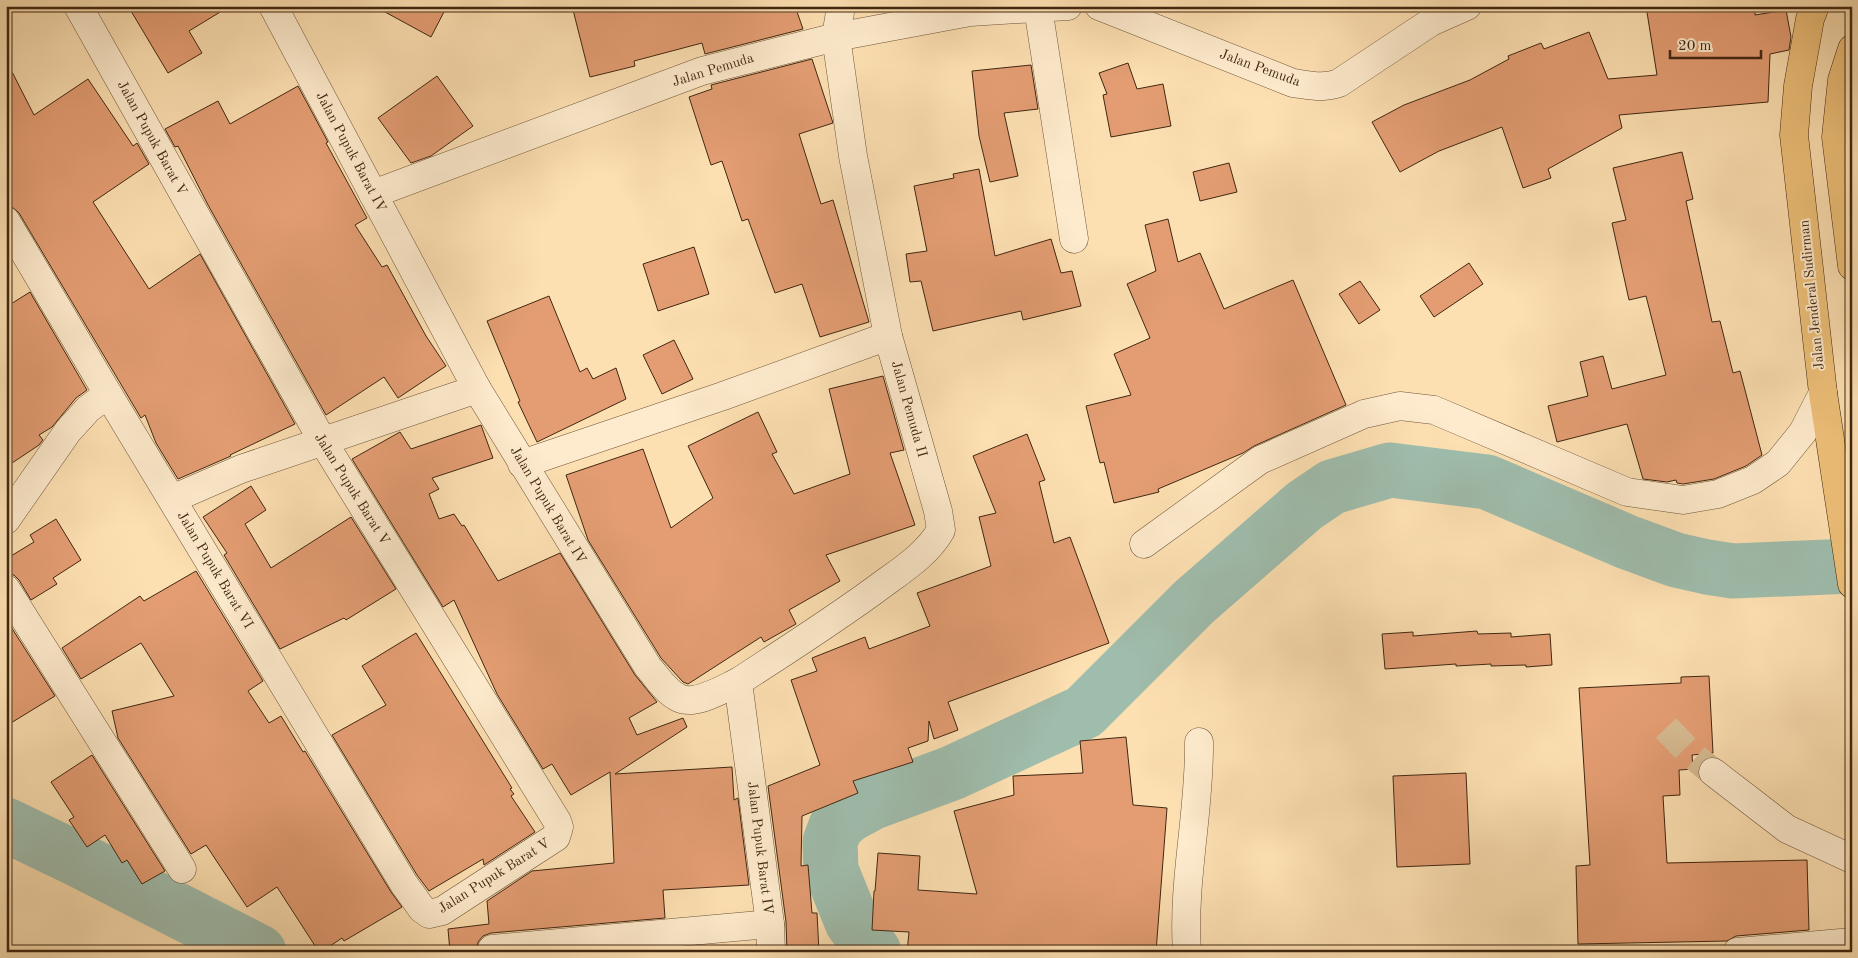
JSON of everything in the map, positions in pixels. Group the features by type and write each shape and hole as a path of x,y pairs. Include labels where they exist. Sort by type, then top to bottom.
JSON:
{"highway":[{"name":"Jalan Jenderal Sudirman","path":"1815,6 1810,19 1798,86 1794,135 1823,394 1852,584"},
{"path":"1852,49 1842,80 1836,137 1852,266"}],"street":[{"name":"Jalan Pupuk Barat V","path":"78,6 322,440 554,815 559,827 556,837 546,844 452,905 435,914 429,914"},
{"name":"Jalan Pupuk Barat IV","path":"273,6 477,389 648,667 670,692 680,699 692,700 712,694 738,682 770,924 771,952"},
{"name":"Jalan Pemuda II","path":"738,682 848,610 919,557 935,542 941,530 938,511 888,336 853,156 836,37 841,6"},
{"name":"Jalan Pemuda","path":"373,194 702,71 836,37 970,12 1068,6"},
{"name":"Jalan Pemuda","path":"1099,6 1293,83 1323,87 1339,83 1431,22 1467,6"},
{"path":"1038,8 1074,239"},
{"name":"Jalan Pupuk Barat VI","path":"6,221 108,394 404,884 422,909 429,914"},
{"path":"522,464 723,396 888,336"},
{"path":"172,499 241,469 477,389"},
{"path":"6,520 68,431 88,409 108,394"},
{"path":"1144,544 1260,460 1364,414 1400,406 1434,410 1627,492 1683,500 1718,494 1753,480 1778,463 1803,432 1823,394"},
{"path":"6,590 182,869"},
{"path":"1187,952 1186,913 1198,782 1198,742"},
{"path":"1713,772 1787,829 1852,859"},
{"path":"492,948 770,924"},
{"path":"1737,952 1852,942"}],"building":[{"path":"128,6 230,6 189,31 202,53 168,73"},
{"path":"374,6 447,6 431,37"},
{"path":"572,6 795,6 803,29 705,54 702,43 634,61 635,66 590,77"},
{"path":"1646,6 1755,6 1755,15 1786,10 1791,37 1789,50 1770,54 1768,102 1619,115 1622,128 1548,169 1551,178 1523,188 1502,127 1439,151 1400,172 1372,122 1404,105 1470,80 1509,59 1508,56 1541,43 1544,49 1589,32 1608,79 1657,75"},
{"path":"812,59 833,123 799,134 821,204 833,200 869,322 820,337 802,284 775,293 748,219 742,221 722,161 711,165 689,97 712,89 711,85"},
{"path":"6,60 34,115 88,79 133,146 137,143 149,164 93,202 149,289 200,254 295,424 231,456 178,479 156,443 145,415 141,418 19,213 6,199"},
{"path":"1128,63 1137,89 1163,84 1171,126 1111,137 1103,95 1107,94 1099,73"},
{"path":"1031,65 1038,109 1004,113 1018,176 990,182 979,136 972,71"},
{"path":"437,76 473,126 431,156 411,163 378,118"},
{"path":"298,86 328,142 326,143 367,218 355,225 382,267 387,265 426,336 446,366 398,398 384,377 326,415 208,205 178,146 175,147 165,129 218,101 230,124"},
{"path":"1682,152 1693,199 1686,201 1712,322 1720,321 1733,373 1740,371 1762,455 1746,466 1714,479 1683,484 1677,483 1676,480 1667,482 1643,479 1627,424 1557,442 1548,406 1588,396 1580,362 1603,356 1612,389 1666,375 1646,296 1629,300 1612,223 1626,220 1613,168"},
{"path":"1229,163 1237,192 1200,201 1193,172"},
{"path":"979,169 995,256 1051,239 1061,273 1072,271 1081,306 1023,320 1021,311 933,331 921,281 910,282 906,254 927,251 914,186 954,178 953,174"},
{"path":"1168,219 1178,262 1200,253 1224,309 1293,280 1346,405 1254,446 1243,453 1158,489 1159,492 1114,503 1104,462 1100,463 1086,406 1131,395 1114,354 1150,338 1127,284 1156,271 1145,225"},
{"path":"694,247 709,294 658,311 643,264"},
{"path":"1469,263 1483,284 1434,317 1420,296"},
{"path":"1360,281 1380,310 1359,324 1339,294"},
{"path":"30,292 87,390 76,398 52,427 39,435 43,440 39,445 6,467 6,307"},
{"path":"549,296 580,372 587,368 593,379 616,368 626,399 537,442 518,402 520,401 487,321"},
{"path":"674,340 693,379 662,394 643,355"},
{"path":"883,376 904,450 890,453 915,525 826,555 840,581 789,610 796,624 764,642 761,637 688,684 683,682 661,658 588,540 566,475 643,449 671,528 713,498 688,446 758,412 777,452 772,454 794,494 850,474 829,389"},
{"path":"481,425 493,458 432,478 439,489 429,494 439,519 454,514 462,526 464,525 498,581 560,553 635,675 657,702 629,718 637,735 683,718 687,727 615,774 732,767 734,800 738,798 749,885 663,890 665,918 491,933 483,936 478,942 477,952 450,952 448,929 489,924 487,901 532,871 614,863 610,772 571,795 552,764 543,769 497,694 454,600 443,607 352,459 400,432 411,449"},
{"path":"1027,434 1045,480 1039,482 1054,543 1070,537 1109,643 948,702 958,730 934,739 929,721 928,741 908,748 913,762 853,781 858,793 802,816 801,866 808,865 812,913 817,913 819,952 787,952 786,922 768,786 820,765 791,680 817,671 812,658 865,637 869,649 930,626 917,593 991,566 979,517 996,513 973,456"},
{"path":"251,486 266,510 245,524 271,568 351,517 396,589 346,620 344,618 280,649 224,555 227,553 203,517"},
{"path":"56,519 81,560 53,578 57,584 31,600 19,580 14,575 6,574 6,559 34,542 30,535"},
{"path":"196,571 263,681 248,691 269,723 281,716 303,752 305,751 402,907 344,941 342,938 321,952 319,952 277,887 247,907 206,845 191,854 118,738 112,711 174,696 141,643 81,679 62,648 140,596 144,601"},
{"path":"6,619 55,696 6,726"},
{"path":"1477,631 1478,634 1511,633 1511,637 1550,634 1552,665 1526,667 1526,665 1491,666 1491,664 1456,666 1456,664 1385,669 1382,634 1413,632 1413,636"},
{"path":"416,633 512,788 510,789 514,794 511,796 535,832 484,865 483,859 429,891 417,875 332,735 386,705 362,666"},
{"path":"1709,676 1713,753 1692,755 1693,769 1679,770 1680,795 1663,796 1667,863 1807,860 1809,930 1736,936 1727,941 1578,944 1576,866 1590,865 1579,688 1681,683 1681,677"},
{"path":"1126,737 1133,805 1167,808 1156,952 907,952 909,932 872,930 878,853 920,856 918,890 977,894 954,811 1014,795 1013,776 1083,773 1080,741"},
{"path":"92,755 165,871 142,884 127,860 122,863 105,835 87,847 69,820 74,817 51,782"},
{"path":"1466,773 1470,864 1397,867 1393,776"}],"waterway":[{"path":"874,952 852,922 831,870 830,842 836,826 849,815 871,803 952,773 1084,712 1194,602 1304,506 1332,487 1390,470 1487,482 1627,542 1676,560 1733,571 1852,566"},
{"path":"6,825 259,952"}],"tunnel":[{"path":"1666,728 1692,755 1713,772"}]}
